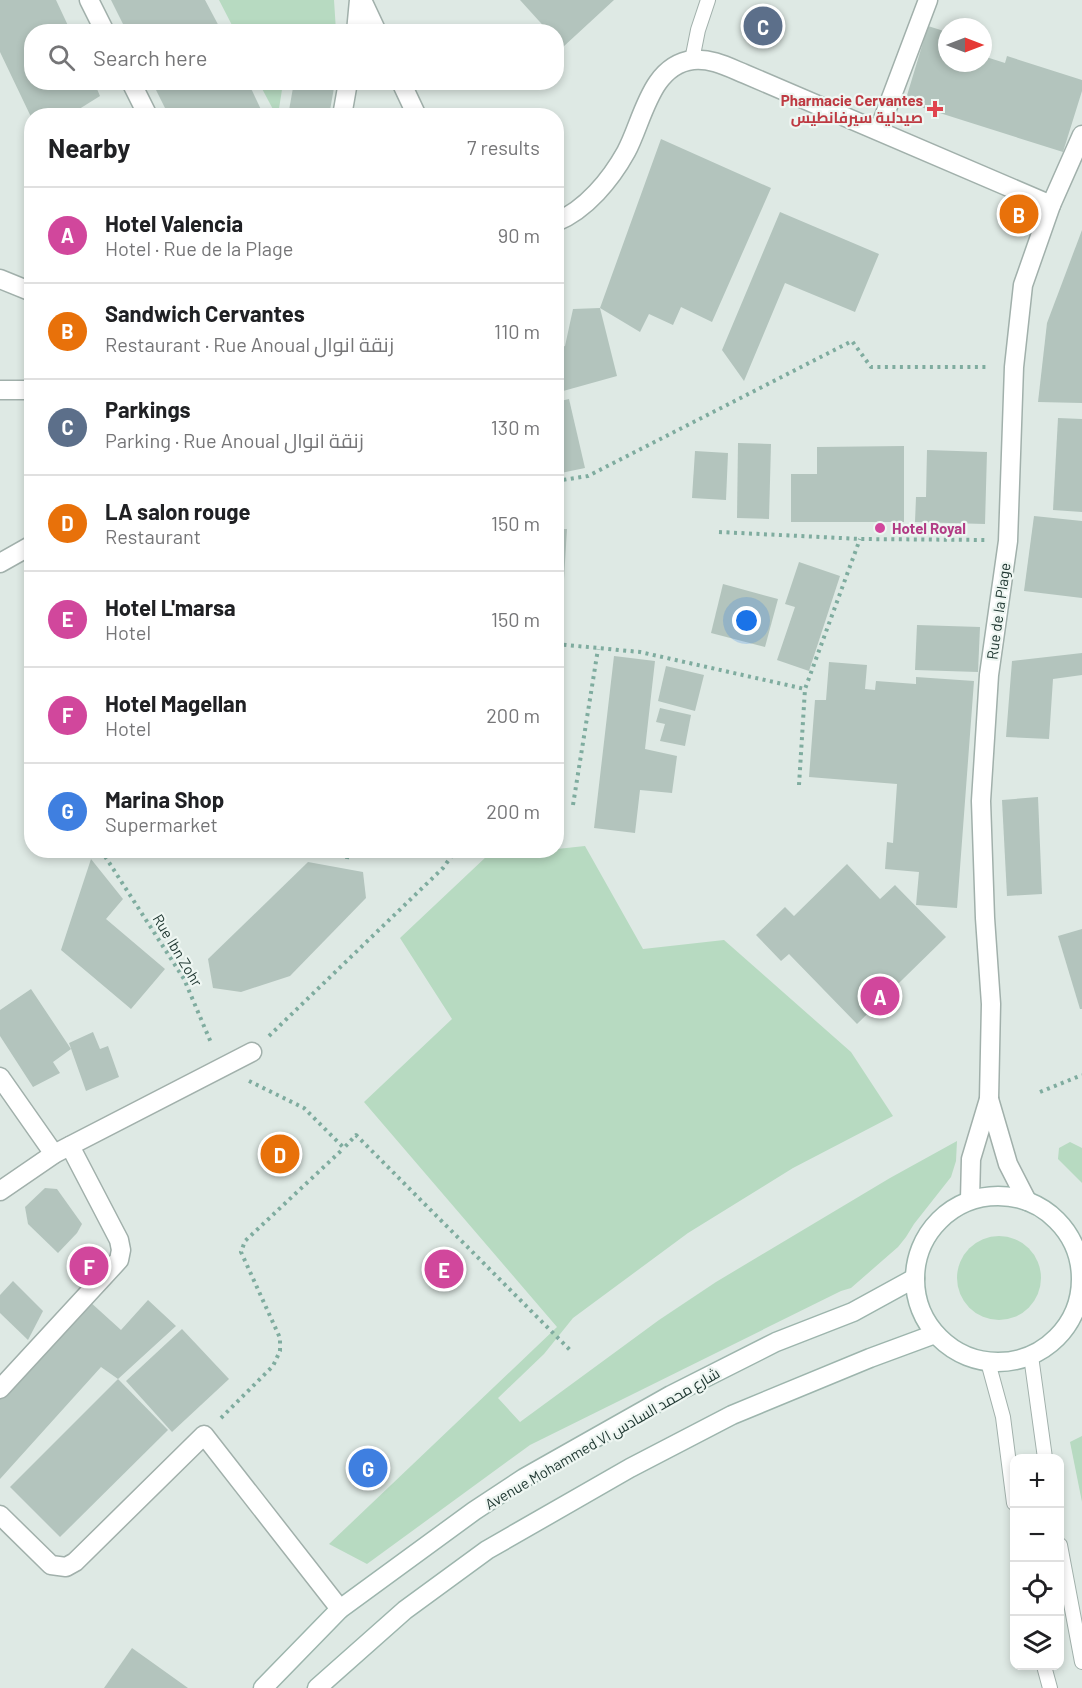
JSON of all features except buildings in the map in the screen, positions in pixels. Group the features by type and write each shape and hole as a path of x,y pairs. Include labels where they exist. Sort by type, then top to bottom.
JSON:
{"street":[{"path":"89,0 101,24"},
{"path":"357,24 361,0"},
{"path":"361,0 373,24"},
{"path":"879,130 928,0"},
{"path":"564,217 580,208 604,185 627,151 644,109 663,75 678,63 692,60 709,60 879,130 1051,205"},
{"path":"135,90 144,108"},
{"path":"343,108 347,90"},
{"path":"405,90 413,108"},
{"name":"Rue de la Plage","path":"989,1099 991,1004 981,801 989,675 1008,541 1014,367 1023,285 1051,205 1082,135"},
{"path":"0,279 24,289"},
{"path":"0,390 24,390"},
{"path":"0,563 24,550"},
{"path":"0,1191 54,1154 252,1052"},
{"path":"0,1077 54,1154"},
{"path":"970,1200 971,1159 989,1099"},
{"path":"989,1099 1008,1164 1027,1201"},
{"path":"0,1389 119,1260 122,1250 70,1146"},
{"path":"999,1196 1027,1201 1043,1209 1075,1235 1081,1284 1077,1314 1055,1340 1031,1356 1002,1363 973,1359 959,1353 935,1334 926,1322 916,1293 915,1278 922,1245 941,1218 970,1200 999,1196"},
{"name":"Avenue Mohammed VI شارع محمد السادس","path":"263,1688 340,1610 474,1511 524,1478 681,1390 776,1342 853,1312 915,1278"},
{"path":"317,1688 405,1610 487,1550 620,1474 732,1415 935,1334"},
{"path":"0,1515 51,1565 66,1567 75,1563 204,1435 340,1610"}],"lane":[{"path":"692,60 698,30 708,0"},
{"path":"1031,1356 1044,1454"},
{"path":"988,1362 1003,1417 1010,1472"},
{"path":"1062,1562 1082,1662"},
{"path":"1045,1670 1050,1688"}],"path":[{"path":"564,480 588,476 852,341 871,367 1014,367"},
{"path":"719,532 860,539 1008,541"},
{"path":"799,785 805,689 860,539"},
{"path":"564,646 640,652 805,689"},
{"path":"573,805 598,649"},
{"name":"Rue Ibn Zohr","path":"106,858 184,979 222,1068"},
{"path":"252,1052 443,868 450,858"},
{"path":"222,1068 304,1108 344,1148"},
{"path":"1040,1092 1082,1075"},
{"path":"204,1435 273,1366 279,1351 279,1338 242,1252 244,1241 356,1135 571,1352"}],"green space":[{"path":"219,0 334,0 336,24 231,24"},
{"path":"263,90 282,90 279,108 272,108"},
{"path":"585,846 643,949 724,940 851,1052 893,1116 793,1168 688,1233 573,1318 544,1354 498,1398 520,1422 659,1320 716,1282 890,1178 957,1141 956,1161 951,1177 898,1247 851,1288 530,1445 367,1564 329,1544 557,1327 364,1102 452,1019 400,938 485,858 564,858 564,848"},
{"path":"1070,1142 1082,1148 1082,1183 1058,1159 1059,1148"},
{"path":"991,1236 1007,1236 1023,1243 1034,1254 1041,1270 1038,1294 1029,1308 1007,1320 991,1320 975,1313 964,1302 957,1286 957,1270 964,1254 975,1243"},
{"path":"1082,1436 1082,1502 1070,1442"}],"place":[{"name":"Parkings","path":"763,26"},
{"name":"Pharmacie Cervantes صيدلية سيرفانطيس","path":"935,109"},
{"name":"Sandwich Cervantes","path":"1019,214"},
{"name":"Hotel Royal","path":"880,528"},
{"name":"Hotel Valencia","path":"880,996"},
{"name":"LA salon rouge","path":"280,1154"},
{"name":"Hotel Magellan","path":"89,1266"},
{"name":"Hotel L'marsa","path":"444,1269"},
{"name":"Marina Shop","path":"368,1468"}]}
